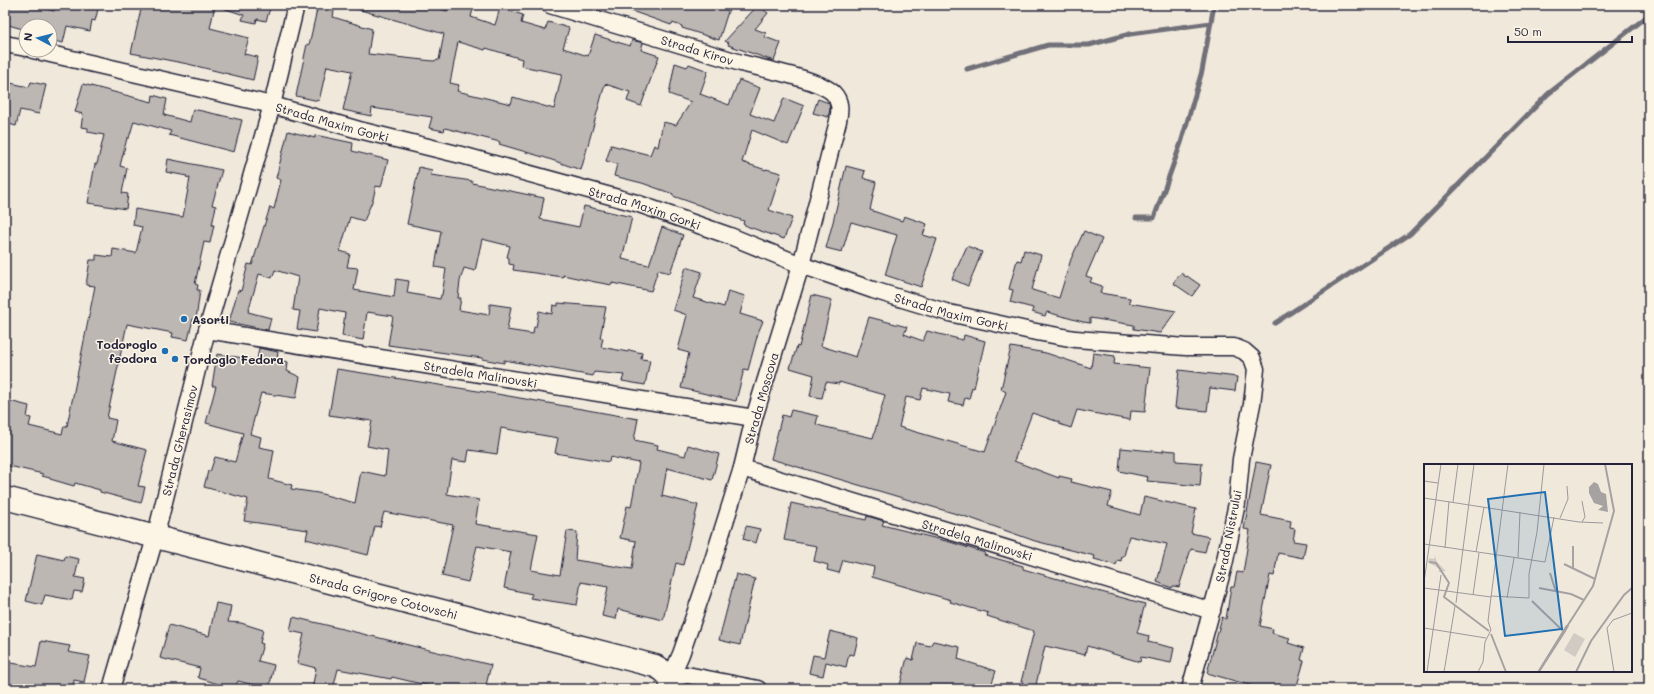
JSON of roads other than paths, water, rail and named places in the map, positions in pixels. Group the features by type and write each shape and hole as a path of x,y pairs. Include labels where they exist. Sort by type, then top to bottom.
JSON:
{"street":[{"name":"Strada Gherasimov","path":"111,689 155,538 207,330 272,105 296,5"},
{"name":"Strada Kirov","path":"550,5 824,86 833,93 839,103"},
{"path":"5,44 18,46"},
{"name":"Strada Maxim Gorki","path":"58,56 272,105 358,130 465,156 636,203 730,236 801,265 873,290 949,313 1031,331 1075,338 1186,347 1234,347 1244,351 1252,358"},
{"name":"Strada Moscova","path":"671,684 707,579 742,468 754,418 801,265 838,121 839,103"},
{"name":"Stradela Malinovski","path":"207,330 754,418"},
{"name":"Strada Nistrului","path":"1190,689 1224,565 1237,503 1241,459 1256,381 1256,370 1252,358"},
{"name":"Stradela Malinovski","path":"742,468 1212,611"},
{"name":"Strada Grigore Cotovschi","path":"5,498 655,666 664,671 671,684"},
{"path":"671,684 687,675 758,689"}],"waterway":[{"path":"1136,218 1154,218 1181,143 1202,71 1214,5"},
{"path":"1275,323 1410,234 1548,94 1649,15"},
{"path":"967,69 1048,45 1089,45 1130,34 1211,23"}],"place":[{"name":"Asorti","path":"184,319"},
{"name":"Todoroglo feodora","path":"165,351"},
{"name":"Tordoglo Fedora","path":"175,359"}]}
